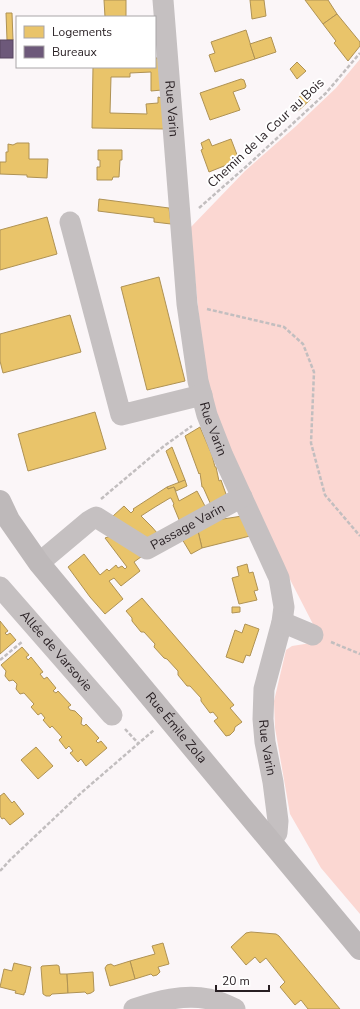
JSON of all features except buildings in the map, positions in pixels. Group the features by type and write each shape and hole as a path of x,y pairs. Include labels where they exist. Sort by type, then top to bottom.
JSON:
{"main road":[{"name":"Rue Émile Zola","path":"0,501 9,520 39,563 360,950"}],"street":[{"name":"Rue Varin","path":"163,0 187,304 198,381 207,415 223,456 279,578 284,607 282,622 264,689 263,719 265,742 273,782 278,821 277,833 270,841"},
{"path":"70,222 122,415 202,395"},
{"name":"Passage Varin","path":"89,521 96,517 147,549 242,498"},
{"path":"39,563 89,521"},
{"name":"Allée de Varsovie","path":"0,588 112,715"},
{"path":"282,622 313,635"},
{"path":"134,1009 170,999 190,998 208,999 223,1003 235,1009"}],"path":[{"name":"Chemin de la Cour au Bois","path":"181,224 326,93 360,53"},
{"path":"187,304 284,327 303,344 314,372 311,443 325,495 360,536"},
{"path":"89,521 89,510 164,446 207,415"},
{"path":"0,660 37,630"},
{"path":"313,635 360,654"},
{"path":"0,871 81,793 157,727"}],"shaded area":[{"path":"360,59 360,914 321,868 290,814 275,728 274,701 286,650 292,646 311,643 315,628 280,560 225,437 205,376 190,228 245,171 336,88"}]}
